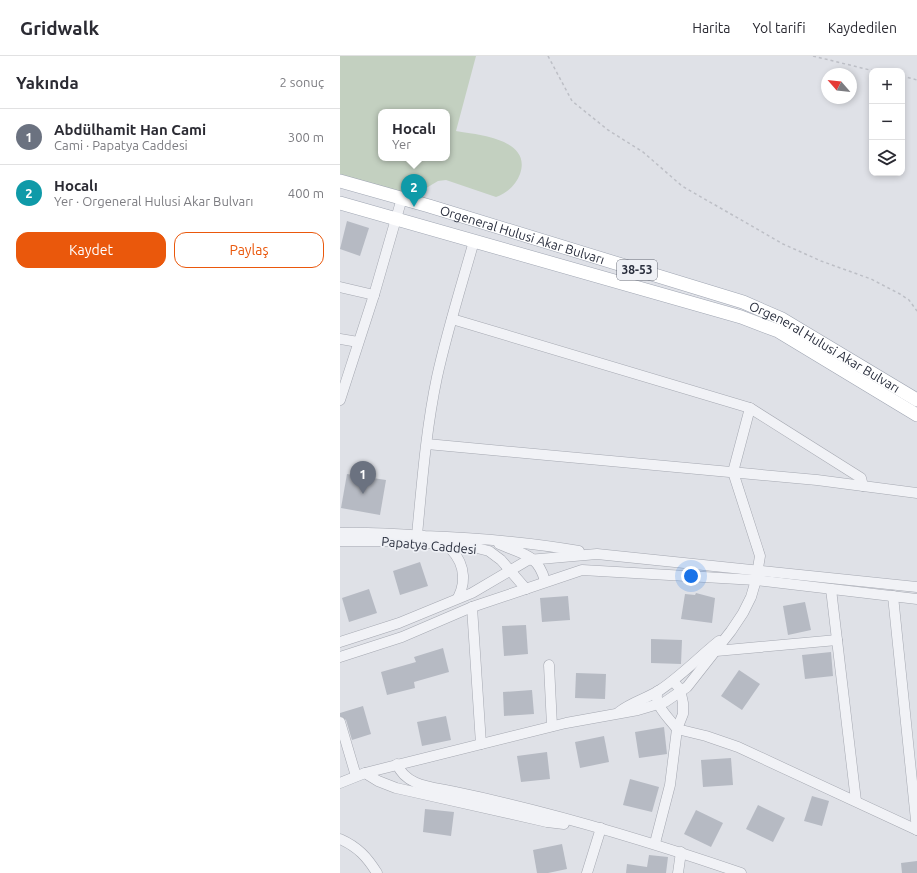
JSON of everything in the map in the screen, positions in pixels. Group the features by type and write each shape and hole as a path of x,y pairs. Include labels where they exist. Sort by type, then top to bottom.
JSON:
{"main road":[{"name":"Orgeneral Hulusi Akar Bulvarı","path":"340,181 402,198 743,302 782,319 917,400"},
{"name":"Orgeneral Hulusi Akar Bulvarı","path":"340,203 741,317 778,331 917,416"}],"street":[{"path":"340,400 374,295 402,198"},
{"path":"417,535 436,379 474,241"},
{"path":"340,287 374,295"},
{"path":"452,319 750,408 859,477 862,480 863,486"},
{"path":"340,339 358,342"},
{"path":"340,783 398,764 552,726 619,712 632,712 659,704 681,693 693,681 731,631 751,597 760,556 733,472 750,408"},
{"path":"427,444 733,472 917,493"},
{"name":"Papatya Caddesi","path":"340,533 358,532 490,540 536,544 597,554"},
{"path":"490,540 535,559 542,569 545,581"},
{"name":"Papatya Caddesi","path":"340,541 396,541 445,544 469,546 489,551 526,589"},
{"path":"445,544 455,554 462,566 464,579 458,598"},
{"path":"340,642 399,623 472,593 528,560 572,554 597,554 756,575 831,589 917,599"},
{"path":"340,657 402,637 472,607 545,581 582,570 756,575 917,587"},
{"path":"831,589 856,801"},
{"path":"893,596 917,830"},
{"path":"472,607 481,744"},
{"path":"619,712 629,705 658,691 673,681 731,631"},
{"path":"716,651 837,640"},
{"path":"549,666 552,726"},
{"path":"655,843 670,785 677,729 682,720 684,709 681,693 678,686 673,681"},
{"path":"658,691 656,699 677,729 706,736 738,747 917,830"},
{"path":"340,722 361,775 396,788 547,822 601,828"},
{"path":"398,764 406,778 416,783 488,798 601,828 655,843 741,873"},
{"path":"587,873 601,828"},
{"path":"340,840 359,849 369,860 377,873"},
{"path":"678,873 681,852"}],"path":[{"path":"548,56 572,101 608,130 643,152 682,186 783,244 892,290 909,300 917,311"},
{"path":"813,56 869,70"},
{"path":"905,77 917,80"}],"green space":[{"path":"340,56 476,56 456,131 490,137 511,146 518,153 522,162 520,174 514,185 496,197 446,180 438,181 411,197 340,176"}],"building":[{"path":"347,221 369,228 360,256 340,249"},
{"path":"347,474 386,480 380,515 341,508"},
{"path":"420,562 428,586 400,595 393,571"},
{"path":"369,589 377,613 349,622 342,598"},
{"path":"696,593 715,598 712,623 681,619 685,594 695,595"},
{"path":"568,596 570,620 542,622 540,598"},
{"path":"805,602 811,630 788,635 783,606"},
{"path":"526,625 528,654 504,656 502,626"},
{"path":"651,639 682,640 681,664 651,663"},
{"path":"443,648 449,672 414,682 415,688 387,695 381,672 416,662 414,657"},
{"path":"831,652 833,676 805,679 802,655"},
{"path":"739,670 760,684 742,710 721,696"},
{"path":"576,673 606,674 605,699 575,698"},
{"path":"532,690 534,714 504,716 503,692"},
{"path":"363,706 371,734 352,740 346,720 340,716 340,713"},
{"path":"446,716 451,740 422,746 417,722"},
{"path":"664,727 667,754 639,758 635,732"},
{"path":"604,736 609,762 580,768 575,742"},
{"path":"547,752 550,779 521,782 517,756"},
{"path":"731,758 733,785 703,787 701,760"},
{"path":"630,779 659,787 652,812 623,805"},
{"path":"812,796 829,801 822,826 804,821"},
{"path":"758,805 785,818 773,842 746,829"},
{"path":"425,809 454,812 451,836 423,832"},
{"path":"696,810 723,823 711,847 684,834"},
{"path":"562,844 567,869 548,873 537,873 533,850"},
{"path":"649,855 668,857 666,873 626,873 627,864 647,867"},
{"path":"917,861 917,873 902,873 901,863"}],"place":[{"name":"Hocalı","path":"414,207"},
{"name":"Abdülhamit Han Cami","path":"363,494"}]}
